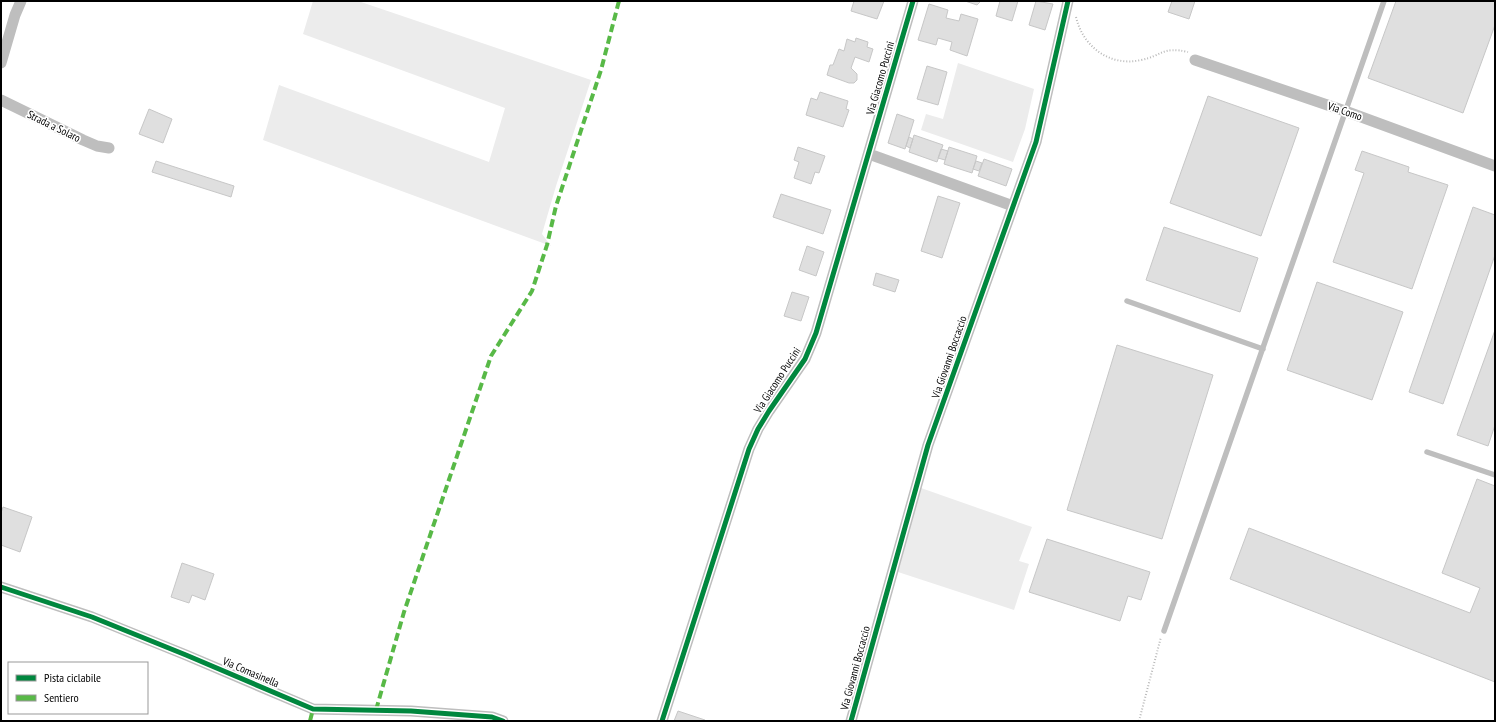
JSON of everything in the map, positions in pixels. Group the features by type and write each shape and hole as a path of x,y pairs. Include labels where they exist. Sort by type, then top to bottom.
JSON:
{"street":[{"path":"1,63 15,15 21,1"},
{"name":"Via Giacomo Puccini","path":"662,721 749,449 758,429 769,411 805,359 816,333 913,1"},
{"name":"Via Giovanni Boccaccio","path":"851,721 928,445 1041,126 1068,1"},
{"name":"Via Como","path":"1198,61 1345,111 1495,166"},
{"name":"Strada a Solaro","path":"1,100 83,140 97,146 109,148"},
{"path":"868,154 1013,206"},
{"name":"Via Comasinella","path":"1,587 92,617 313,709 412,711 492,717 503,721"}],"lane":[{"path":"1164,631 1384,1"},
{"path":"1128,301 1263,349"},
{"path":"1427,452 1495,475"}],"path":[{"path":"1076,15 1080,29 1088,43 1108,58 1124,62 1134,61 1149,58 1163,50 1176,49 1195,54 1198,61"},
{"path":"1139,721 1159,640 1164,631"}],"shaded area":[{"path":"313,1 358,1 591,80 556,186 542,234 551,246 263,140 279,85 489,162 505,108 303,34"},
{"path":"958,63 1034,89 1025,129 1013,162 921,130 926,114 943,119"},
{"path":"921,488 1032,527 1019,561 1029,564 1014,610 898,572"}],"building":[{"path":"854,1 884,1 877,19 851,11"},
{"path":"965,1 981,1 977,5"},
{"path":"1000,1 1018,1 1012,21 996,16"},
{"path":"1036,1 1053,4 1045,30 1029,25"},
{"path":"1172,1 1195,1 1189,19 1168,12"},
{"path":"1396,1 1495,1 1495,25 1463,113 1368,78"},
{"path":"929,4 948,10 946,18 959,21 961,14 978,19 967,56 950,50 952,42 938,38 936,45 918,40"},
{"path":"856,38 868,42 867,47 873,49 869,62 855,57 851,68 857,74 857,80 854,83 849,83 827,75 830,65 833,65 839,49 844,51 847,39 855,42"},
{"path":"927,66 947,72 938,105 917,99"},
{"path":"820,92 848,101 846,109 849,110 843,127 806,115 811,98 817,100"},
{"path":"1208,96 1299,128 1261,236 1170,203"},
{"path":"149,109 172,119 163,143 139,134"},
{"path":"897,114 914,120 905,149 888,143"},
{"path":"914,135 943,145 937,162 909,152"},
{"path":"909,137 913,139 910,148 906,146"},
{"path":"798,147 825,156 819,173 815,172 811,184 794,178 799,162 794,160"},
{"path":"949,147 977,156 972,173 944,164"},
{"path":"941,149 948,151 945,160 938,158"},
{"path":"1362,151 1409,167 1408,172 1448,185 1412,289 1333,262 1364,173 1355,170"},
{"path":"984,159 1012,169 1006,186 978,176"},
{"path":"156,161 234,186 231,197 152,172"},
{"path":"976,161 982,163 979,171 973,169"},
{"path":"781,194 831,210 823,234 773,217"},
{"path":"938,196 960,203 942,258 921,251"},
{"path":"1473,207 1495,215 1495,255 1443,404 1409,392"},
{"path":"1164,227 1258,258 1240,312 1146,280"},
{"path":"807,246 824,252 816,276 799,270"},
{"path":"876,273 899,280 895,292 873,285"},
{"path":"1317,282 1403,312 1372,400 1287,370"},
{"path":"792,292 809,297 801,321 784,316"},
{"path":"1495,330 1495,425 1488,446 1457,435"},
{"path":"1117,345 1213,375 1162,539 1067,510"},
{"path":"1477,479 1495,486 1495,682 1230,579 1249,528 1470,613 1480,588 1442,573"},
{"path":"3,507 32,517 20,552 1,545 1,513"},
{"path":"1047,539 1150,572 1141,600 1128,596 1120,621 1029,592"},
{"path":"182,563 214,574 205,600 192,595 189,603 171,597"},
{"path":"678,711 705,720 674,721"}],"marked path":[{"path":"376,710 404,612 491,356 532,291 547,245 556,206 601,70 619,1"},
{"path":"310,721 313,709"}],"cycle path":[{"path":"662,721 749,449 758,429 769,411 805,359 816,333 913,1"},
{"path":"851,721 928,445 1036,142 1068,1"},
{"path":"1,587 92,617 313,709 411,711 492,717 503,721"}]}
